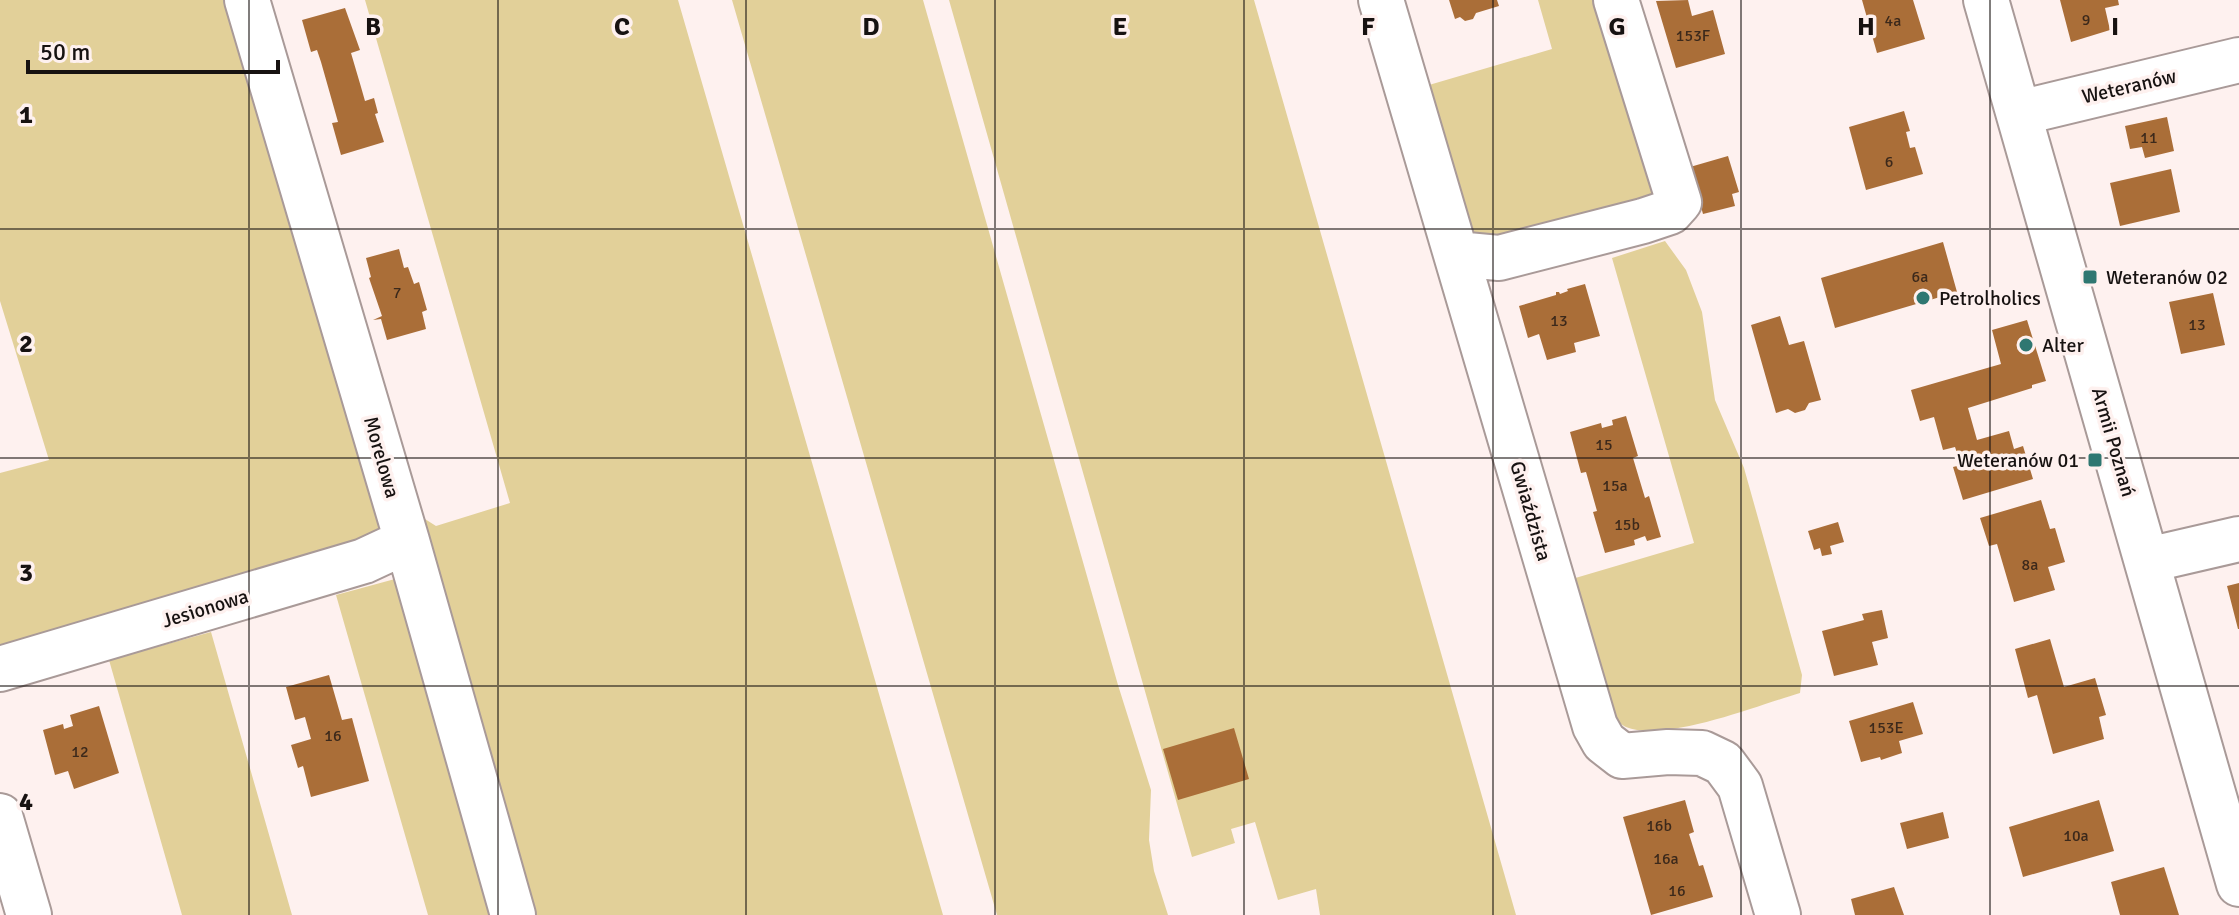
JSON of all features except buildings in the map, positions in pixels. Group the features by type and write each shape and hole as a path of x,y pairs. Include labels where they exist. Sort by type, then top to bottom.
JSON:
{"street":[{"name":"Morelowa","path":"247,0 407,541 513,915"},
{"name":"Gwiaździsta","path":"1381,0 1595,726 1604,742 1622,756 1702,753 1723,763 1740,786 1778,915"},
{"path":"1456,254 1499,258 1643,221 1670,212 1679,202 1616,0"},
{"name":"Armii Poznań","path":"1986,0 2148,560 2233,838 2239,884"},
{"name":"Weteranów","path":"2019,113 2239,60"},
{"path":"2148,560 2239,539"},
{"name":"Jesionowa","path":"0,669 364,561 407,541"},
{"path":"0,816 29,915"}],"shaded area":[{"path":"0,0 236,0 390,538 0,650 0,473 49,460 0,301"},
{"path":"365,0 678,0 943,915 521,915 406,507 436,526 510,503"},
{"path":"732,0 923,0 1118,685 1151,790 1149,840 1154,871 1168,915 997,915"},
{"path":"949,0 1254,0 1516,915 1320,915 1316,889 1278,900 1255,822 1231,829 1235,843 1192,857"},
{"path":"1538,0 1605,0 1664,191 1523,240 1473,237 1429,85 1552,49"},
{"path":"1665,241 1686,270 1702,312 1715,400 1744,468 1802,675 1800,693 1712,720 1643,731 1626,727 1611,715 1572,579 1694,543 1612,258"},
{"path":"406,576 504,915 428,915 336,595"},
{"path":"211,632 292,915 182,915 109,660"}],"place":[{"name":"Weteranów 02","path":"2090,277"},
{"name":"Petrolholics","path":"1923,298"},
{"name":"Alter","path":"2026,345"},
{"name":"Weteranów 01","path":"2095,460"}]}
